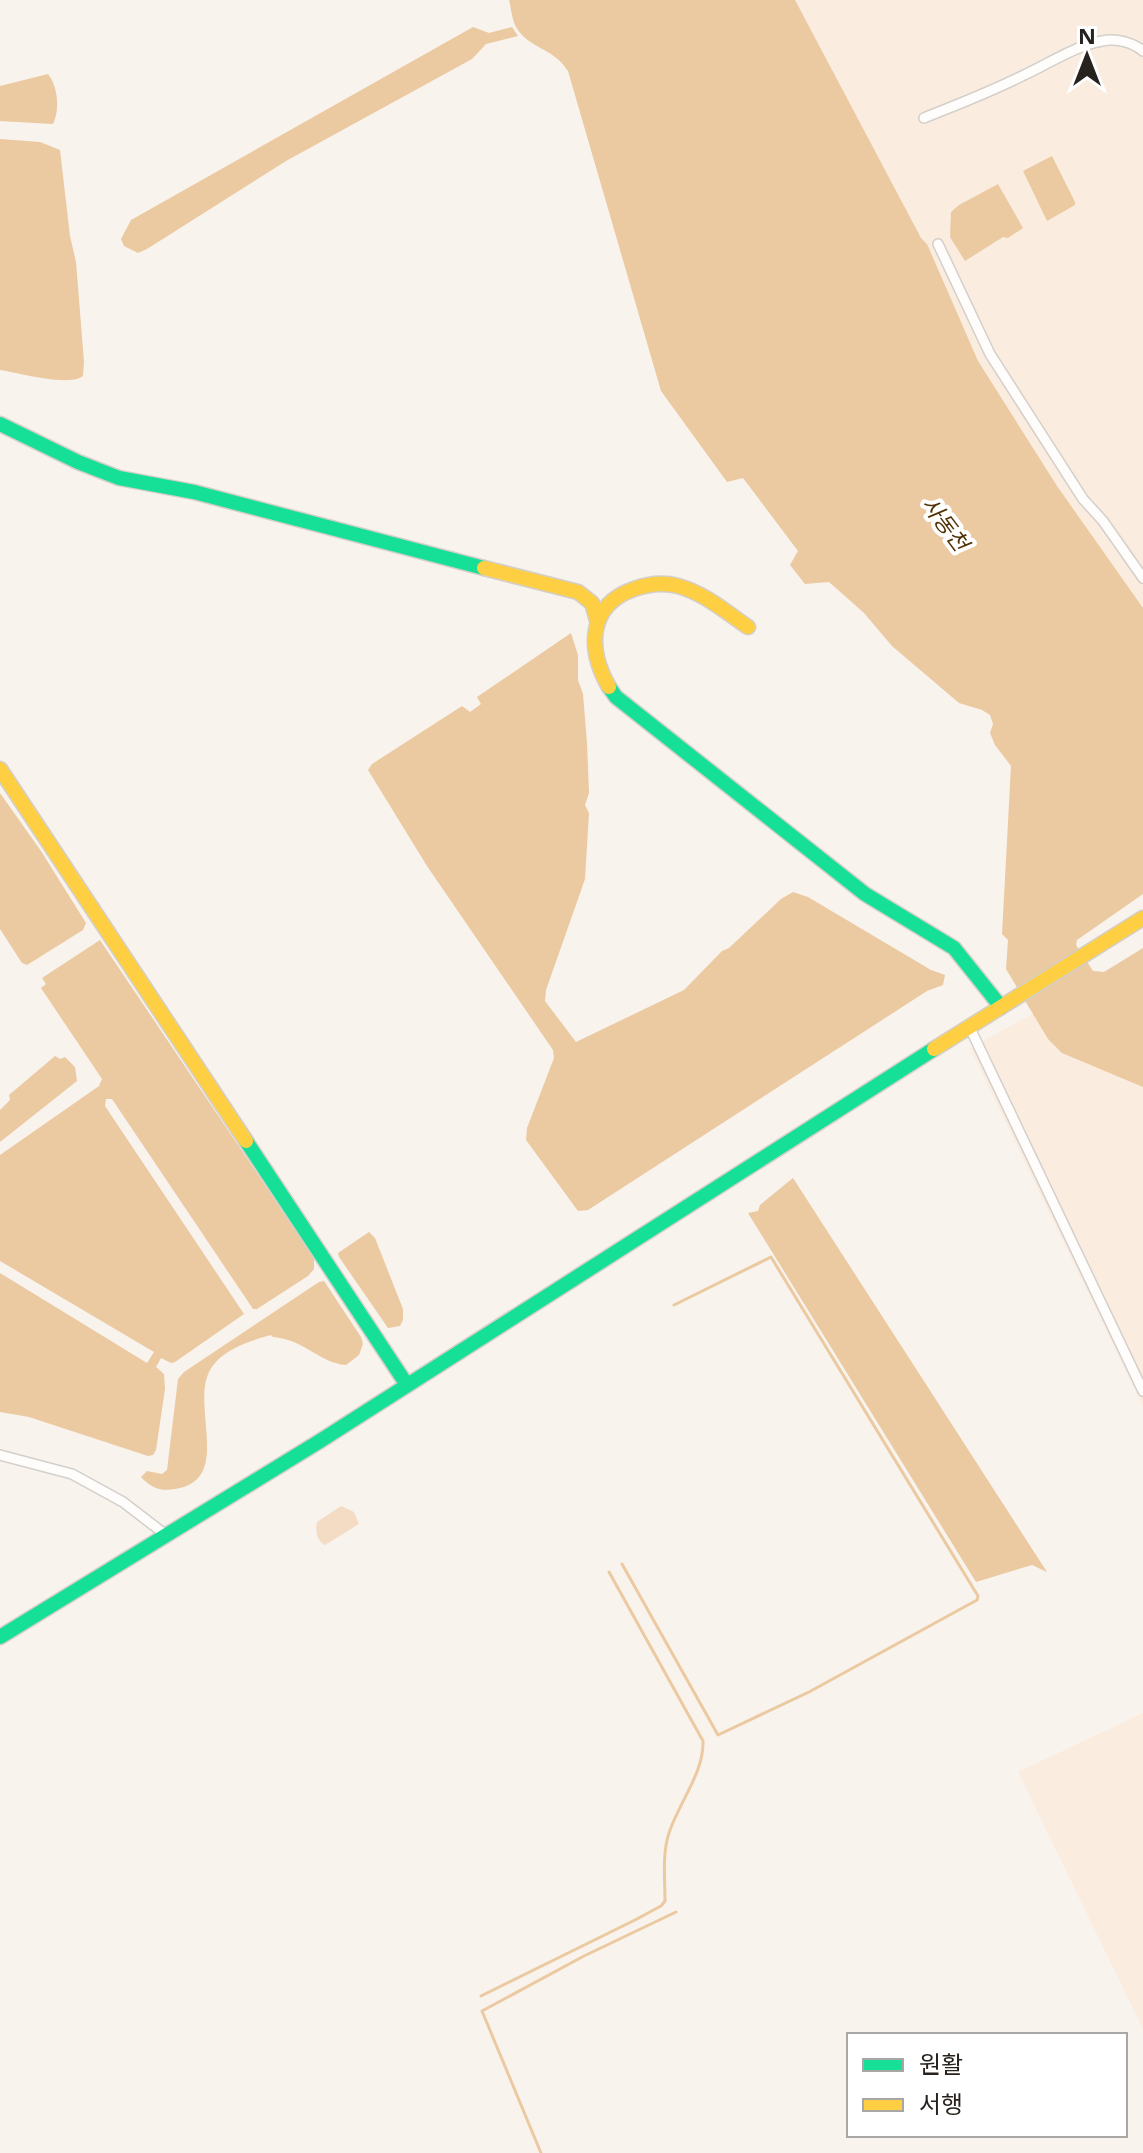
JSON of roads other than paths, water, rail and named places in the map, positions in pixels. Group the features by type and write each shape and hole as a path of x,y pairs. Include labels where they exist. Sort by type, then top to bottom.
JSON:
{"street":[{"path":"924,118 1090,44 1105,40 1121,41 1136,45 1143,51"},
{"path":"938,244 990,354 1083,499 1143,578"},
{"path":"0,424 119,478 194,492 578,592 592,603 597,620 601,674 616,697 865,894 954,948 1001,1007"},
{"path":"1134,563 1143,555"},
{"path":"597,620 608,605 628,590 666,583 686,588 748,627"},
{"path":"0,769 407,1385"},
{"path":"0,1637 407,1385 1143,918"},
{"path":"969,1026 1143,1391"},
{"path":"0,1455 72,1474 123,1502 166,1535"}],"water":[{"name":"사동천","path":"509,0 795,0 921,238 927,244 978,361 1057,486 1143,608 1143,894 1077,940 1076,945 1093,971 1104,972 1143,948 1143,1087 1062,1053 1048,1039 1006,969 1008,940 1002,934 1011,766 990,733 993,724 990,715 959,703 892,646 864,613 829,582 805,584 790,565 798,551 743,478 727,482 661,391 568,71 555,57 520,33"},
{"path":"473,27 489,33 512,27 518,36 486,44 472,59 286,161 147,249 138,253 124,246 121,239 131,220"},
{"path":"48,74 57,98 53,124 0,121 0,86"},
{"path":"0,139 40,142 60,150 76,262 84,362 83,376 76,379 55,380 0,370"},
{"path":"1052,156 1075,205 1047,221 1023,171"},
{"path":"998,184 1023,228 965,261 950,237 951,212"},
{"path":"571,633 578,655 578,680 583,694 587,743 589,793 585,805 589,813 585,879 546,990 545,1001 576,1042 684,990 722,951 793,892 808,897 931,970 945,975 943,985 927,991 588,1210 578,1211 526,1140 527,1128 554,1058 553,1050 427,866 368,770 372,764 462,706 470,712 481,704 477,697"},
{"path":"0,793 86,923 83,930 27,965 22,963 0,929"},
{"path":"100,940 314,1258 314,1269 308,1276 253,1309 112,1099 106,1099 105,1106 244,1314 175,1362 161,1358 156,1367 164,1374 165,1389 156,1450 148,1456 29,1417 0,1412 0,1273 147,1363 154,1352 0,1261 0,1155 99,1086 102,1079 41,988 46,984 42,978"},
{"path":"55,1056 60,1059 65,1057 75,1067 77,1081 0,1142 0,1110 10,1100 9,1095"},
{"path":"793,1178 1047,1572 1032,1565 976,1582 748,1213 758,1211 760,1205"},
{"path":"369,1232 375,1238 403,1309 400,1326 388,1328 339,1257 338,1253"},
{"path":"324,1281 361,1337 363,1344 359,1355 346,1365 336,1363 295,1342 271,1335 228,1352 214,1364 205,1387 207,1455 203,1470 195,1481 180,1488 159,1489 145,1481 141,1477 147,1471 162,1474 167,1470 178,1379 184,1372"}],"waterway":[{"path":"622,1564 718,1735 809,1692 977,1600 978,1596 771,1257 674,1305"},
{"path":"481,1996 635,1920 665,1901 667,1841 673,1821 700,1765 703,1741 609,1572"},
{"path":"541,2153 482,2011 584,1956 676,1912"}]}
